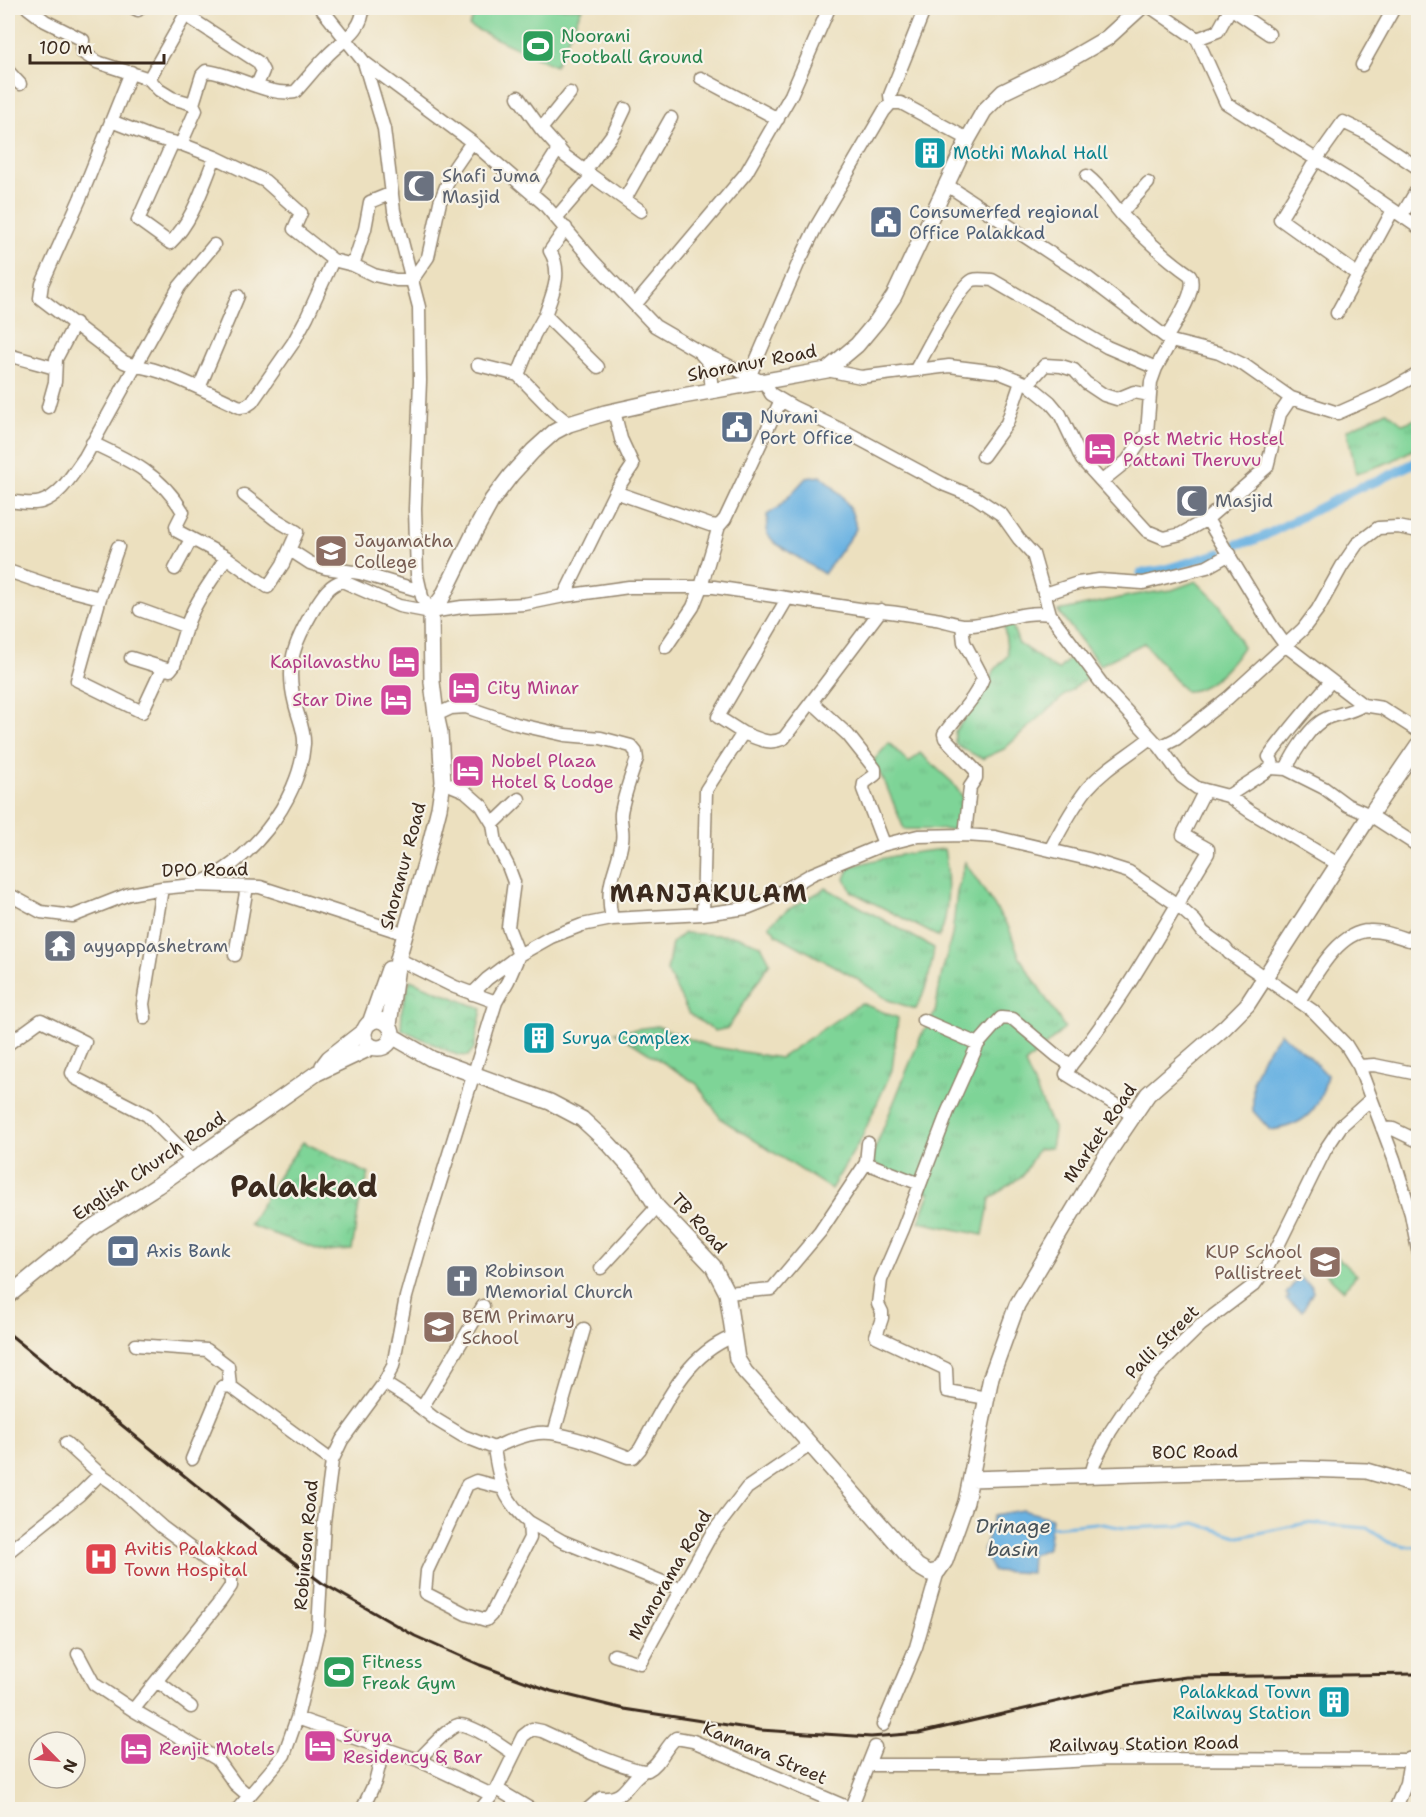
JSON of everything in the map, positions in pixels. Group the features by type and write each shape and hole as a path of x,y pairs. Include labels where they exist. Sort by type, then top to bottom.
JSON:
{"main road":[{"name":"Shoranur Road","path":"368,1026 403,933 440,808 443,782 440,733 432,682 430,601 492,500 533,451 554,432 569,424 614,411 712,390 827,370 857,345 894,296 968,139 984,111 1003,92 1069,60 1107,38 1140,8"},
{"name":"Shoranur Road","path":"384,1039 403,933 433,806 437,780 436,715"},
{"name":"Market Road","path":"938,1571 945,1562 966,1502 991,1377 1017,1305 1076,1204 1132,1115 1148,1094 1247,1005 1370,815 1419,745"},
{"path":"382,1021 384,1039 365,1038 368,1026 382,1021"},
{"name":"English Church Road","path":"317,1073 329,1058 368,1026"},
{"name":"English Church Road","path":"8,1296 91,1228 193,1161 317,1073 384,1039"},
{"name":"TB Road","path":"384,1039 472,1075 550,1102 582,1119 609,1144 638,1176 657,1207 712,1266 727,1293 732,1337 741,1366 917,1566 929,1573 938,1571"},
{"name":"BOC Road","path":"970,1479 1302,1469 1367,1471 1419,1486"}],"street":[{"path":"28,8 45,21 83,40 82,52 97,62 149,79 159,90 172,98 194,104"},
{"path":"321,8 364,62 384,129 394,211 419,307 420,381 415,509 417,575 430,601"},
{"path":"215,157 198,200 177,236 170,243 138,220 196,110 194,104 202,75 206,71 267,89 295,92 330,53 347,39 355,29 363,8"},
{"path":"635,305 746,173 801,75 828,8"},
{"path":"750,375 798,264 884,111 891,103 890,95 925,8"},
{"path":"1152,8 1197,39 1226,103 1351,181 1419,227"},
{"path":"1362,64 1394,8"},
{"path":"1197,39 1218,31 1228,11 1232,9 1269,34"},
{"path":"149,79 183,19 187,16 258,62 263,71 257,85"},
{"path":"364,62 472,142 531,192 655,326 698,351 765,382 771,394 781,400 945,485 975,497 1002,515 1033,554 1050,614 1100,682 1160,747 1182,777 1197,788 1228,796 1338,864"},
{"path":"8,71 20,84"},
{"path":"130,72 87,182 42,284 40,298 124,362 148,367 240,407 252,402 293,343 333,260"},
{"path":"373,91 388,78"},
{"path":"701,78 778,119"},
{"path":"541,129 570,93"},
{"path":"518,97 541,129 566,156 640,211"},
{"path":"891,103 901,103 968,139"},
{"path":"556,218 589,173 625,109"},
{"path":"625,200 671,118"},
{"path":"111,121 215,157 265,181 301,213 294,229 333,260 352,265 374,275 396,280 412,280"},
{"path":"1357,274 1280,219 1316,160 1343,122 1366,133 1419,168"},
{"path":"412,280 428,257 440,202 452,171 472,142"},
{"path":"531,192 559,148"},
{"path":"1087,176 1099,186 1120,213 1159,252 1190,275 1193,287 1151,382 1148,433 1140,447 1127,461 1102,481"},
{"path":"610,189 635,183"},
{"path":"1120,213 1148,183"},
{"path":"947,185 1088,278 1169,339 1219,353 1244,366 1291,398 1338,413 1390,390 1419,374"},
{"path":"1337,313 1357,274 1397,213 1419,188"},
{"path":"352,265 365,229 370,202 392,193"},
{"path":"518,375 534,335 545,315 557,281 554,258 550,251 566,228"},
{"path":"8,501 40,503 57,494 85,457 180,287 214,245"},
{"path":"916,369 939,325 964,286 975,279 992,280 1107,347 1156,368"},
{"path":"199,388 238,296"},
{"path":"545,315 598,367"},
{"path":"48,407 55,382 56,359 75,323"},
{"path":"698,351 710,363 712,390"},
{"path":"8,355 54,368"},
{"path":"478,365 518,375 552,411 569,424"},
{"path":"983,456 1007,423 1025,383 1045,365 1074,370 1086,383 1104,395 1117,399 1134,392 1150,395"},
{"path":"827,370 861,376 949,366 998,372 1025,383 1050,402 1060,414 1082,460 1147,531 1164,538 1181,534 1207,519 1267,467 1280,414 1291,398"},
{"path":"666,647 693,607 719,525 725,519 781,400"},
{"path":"564,596 615,492 633,465 621,439 614,411"},
{"path":"93,443 159,480 183,512 176,526 177,531 226,557 268,586 290,550 297,532 275,519 244,495"},
{"path":"615,492 710,525 719,525"},
{"path":"1207,519 1286,646 1363,705 1382,708 1419,731"},
{"path":"1160,747 1176,739 1228,698 1278,650 1286,646 1318,609 1342,566 1358,544 1378,528 1398,527 1419,531"},
{"path":"175,569 191,539"},
{"path":"118,546 100,597 76,680 142,712 162,669"},
{"path":"290,550 310,563 360,573 430,601 462,607 525,604 629,587 714,587 787,599 881,610 962,625 979,625 1040,612 1050,614"},
{"path":"1045,594 1078,583 1099,580 1143,583 1207,567 1230,554"},
{"path":"131,658 170,670 174,665 190,617 205,588 217,575 226,557"},
{"path":"8,571 46,584 100,597"},
{"path":"194,885 218,874 249,849 263,834 297,779 304,742 290,681 290,663 300,635 333,583 342,581 399,606 430,601"},
{"path":"787,599 718,717 743,733 768,743 784,738 881,610"},
{"path":"140,610 187,627"},
{"path":"962,625 964,642 983,678 980,688 944,734 945,738 976,771 976,778 970,787 965,835"},
{"path":"1271,768 1272,761 1269,757 1292,725 1331,681"},
{"path":"812,702 848,735 875,769 875,775 864,783 863,789 884,844"},
{"path":"1286,769 1301,744 1320,723 1363,705"},
{"path":"436,715 451,708 466,707 516,724 565,735 617,741 631,746 636,752 637,759 622,809 622,844 608,892 612,919"},
{"path":"703,914 706,790 743,733"},
{"path":"1050,850 1062,827 1088,789 1112,765 1150,738"},
{"path":"1228,796 1271,768 1286,769 1324,788 1347,805 1370,815 1419,846"},
{"path":"443,782 465,791 482,806 493,824 496,843 514,882 508,927 519,955"},
{"path":"1132,1115 1066,1074 1128,988 1176,904 1208,854 1208,849 1184,835 1205,790"},
{"path":"493,824 519,799"},
{"path":"472,994 487,979 519,955 551,937 582,925 612,919 703,914 747,908 767,900 812,874 884,844 918,836 965,835 995,837 1050,850 1129,872 1176,904 1195,921 1203,932 1327,1024 1346,1045 1359,1066 1394,1159 1411,1214 1419,1250"},
{"name":"DPO Road","path":"8,894 41,912 73,916 129,894 162,888 194,885 260,887 403,933"},
{"path":"235,955 247,886"},
{"path":"145,1018 143,1004 162,888"},
{"path":"8,911 19,902"},
{"path":"1299,1001 1338,946 1356,933 1369,931 1395,935 1414,942 1419,927"},
{"name":"Robinson Road","path":"237,1809 284,1755 297,1718 318,1630 324,1522 332,1461 342,1440 384,1383 393,1365 406,1297 472,1075 496,1002 519,955"},
{"path":"398,959 432,977 496,1002"},
{"path":"987,1398 947,1391 946,1368 876,1336 882,1318 878,1304 881,1280 948,1111 978,1044 1001,1018 1013,1019 1071,1065"},
{"path":"8,1044 41,1020 85,1042 72,1073 75,1078 147,1115 193,1161"},
{"path":"923,1020 978,1044"},
{"path":"1359,1066 1374,1065 1419,1074"},
{"name":"Palli Street","path":"1091,1474 1110,1432 1152,1373 1201,1325 1254,1286 1268,1266 1325,1150 1341,1126 1371,1099"},
{"path":"1382,1128 1419,1141"},
{"path":"727,1293 772,1289 820,1232 866,1163 868,1143"},
{"path":"866,1163 920,1184"},
{"path":"601,1268 657,1207"},
{"path":"422,1408 483,1306"},
{"path":"554,1433 584,1329"},
{"path":"384,1383 464,1436 494,1448 510,1440 538,1433 554,1433 628,1457 633,1456 640,1449 684,1372 710,1348 732,1337"},
{"path":"136,1345 207,1350 228,1366 230,1386"},
{"path":"192,1459 222,1387 230,1386 332,1461"},
{"path":"66,1443 162,1527 231,1578 231,1586 220,1602 133,1710"},
{"name":"Manorama Road","path":"614,1655 640,1663 711,1535 747,1488 810,1445"},
{"path":"494,1448 503,1488 515,1510 530,1522 562,1541 680,1589"},
{"path":"8,1552 79,1495 100,1474"},
{"path":"503,1488 476,1480 468,1485 427,1571 424,1593 466,1614 486,1620 491,1616 530,1538 530,1522"},
{"path":"883,1725 916,1647 938,1571"},
{"path":"78,1654 94,1684 133,1710 217,1759 235,1784 249,1796"},
{"path":"157,1681 191,1707"},
{"path":"297,1718 418,1760 532,1809"},
{"path":"418,1760 451,1729 459,1725 469,1726 513,1753"},
{"path":"480,1809 494,1792 523,1736 532,1729 642,1772"},
{"name":"Kannara Street","path":"587,1809 602,1798 613,1799 620,1796 634,1778 649,1770 661,1758 668,1745 676,1738 693,1742 850,1809"},
{"path":"362,1809 375,1782 384,1747"},
{"path":"850,1809 875,1747"},
{"name":"Railway Station Road","path":"869,1765 1000,1765 1109,1760 1416,1762"},
{"path":"1395,1809 1416,1762"}],"green space":[{"name":"Noorani Football Ground","path":"478,8 582,8 555,66 469,26"},
{"path":"1387,411 1403,424 1418,418 1418,445 1392,461 1356,474 1347,430"},
{"path":"1196,581 1220,605 1243,647 1218,676 1194,690 1185,691 1144,643 1100,665 1058,611 1134,595 1172,590"},
{"path":"1012,625 1019,644 1048,664 1058,670 1074,654 1091,675 1004,749 982,759 955,744 955,731 982,696 993,672 1008,655 1004,626"},
{"path":"889,743 909,763 920,753 952,782 962,796 962,830 904,829 886,785 873,761"},
{"path":"944,849 948,893 943,928 939,937 852,892 845,879 850,867 897,855"},
{"path":"965,862 1009,928 1020,958 1065,1028 1025,1064 1054,1130 1051,1148 1038,1149 1023,1175 990,1199 983,1235 919,1222 930,1193 870,1161 920,1038 935,1013 941,977 952,935 957,892"},
{"path":"826,888 934,948 928,979 916,1009 888,1000 854,977 777,935 769,925 787,910"},
{"path":"684,933 736,936 761,945 770,962 728,1028 715,1031 689,1014 667,971 672,943"},
{"path":"410,980 482,1009 474,1048 468,1056 457,1055 401,1029 402,1009"},
{"path":"861,1003 898,1018 892,1070 861,1139 831,1189 721,1119 697,1084 615,1032 657,1026 708,1046 780,1058"},
{"path":"303,1142 369,1174 359,1205 352,1250 325,1252 249,1225 279,1175"},
{"path":"1328,1248 1357,1275 1343,1290 1314,1263"}],"water":[{"path":"821,476 848,505 856,529 824,574 775,543 767,534 767,515 779,507 806,478"},
{"path":"1280,1033 1309,1056 1327,1075 1320,1098 1309,1114 1293,1125 1270,1130 1253,1111 1253,1080 1263,1056"},
{"path":"1299,1277 1311,1286 1313,1292 1302,1311 1286,1299 1289,1297 1286,1294"},
{"name":"Drinage basin","path":"1022,1510 1052,1518 1048,1548 1032,1555 1031,1573 993,1571 983,1552 994,1515"}],"waterway":[{"path":"1237,544 1264,536 1360,487 1378,481 1418,461"},
{"path":"1141,573 1162,570 1220,553"},
{"path":"1051,1527 1097,1523 1124,1528 1195,1523 1240,1537 1306,1523 1367,1528 1388,1542 1410,1547 1418,1546"}],"railway":[{"path":"8,1333 255,1533 322,1583 415,1636 480,1665 551,1691 624,1709 760,1730 871,1737 919,1733 1129,1685 1186,1677 1418,1674"}],"place":[{"name":"Noorani Football Ground","path":"538,46"},
{"name":"Mothi Mahal Hall","path":"930,153"},
{"name":"Shafi Juma Masjid","path":"419,186"},
{"name":"Consumerfed regional Office Palakkad","path":"886,222"},
{"name":"Nurani Port Office","path":"737,427"},
{"name":"Post Metric Hostel Pattani Theruvu","path":"1100,449"},
{"name":"Masjid","path":"1192,501"},
{"name":"Jayamatha College","path":"331,551"},
{"name":"Kapilavasthu","path":"404,662"},
{"name":"City Minar","path":"464,688"},
{"name":"Star Dine","path":"396,700"},
{"name":"Nobel Plaza Hotel & Lodge","path":"468,771"},
{"name":"ayyappashetram","path":"60,946"},
{"name":"Surya Complex","path":"539,1038"},
{"name":"Axis Bank","path":"123,1251"},
{"name":"KUP School Pallistreet","path":"1325,1262"},
{"name":"Robinson Memorial Church","path":"462,1281"},
{"name":"BEM Primary School","path":"439,1327"},
{"name":"Avitis Palakkad Town Hospital","path":"101,1559"},
{"name":"Fitness Freak Gym","path":"339,1672"},
{"name":"Palakkad Town Railway Station","path":"1334,1702"},
{"name":"Surya Residency & Bar","path":"320,1746"},
{"name":"Renjit Motels","path":"136,1749"}],"district":[{"name":"MANJAKULAM","path":"709,894"},
{"name":"Palakkad","path":"304,1186"}]}
